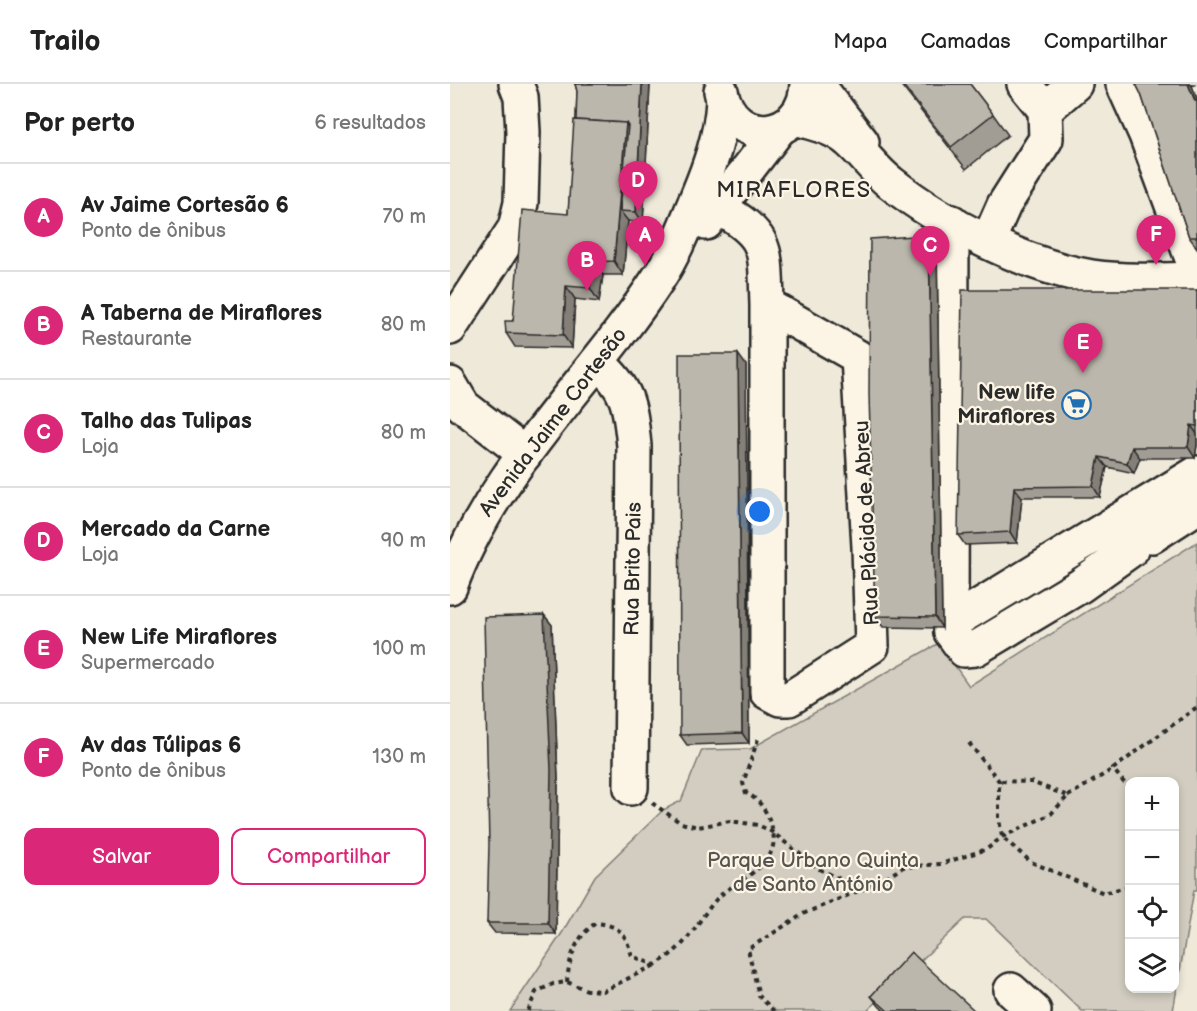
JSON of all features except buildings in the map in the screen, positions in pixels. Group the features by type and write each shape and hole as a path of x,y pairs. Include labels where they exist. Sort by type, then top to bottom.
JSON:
{"street":[{"path":"450,328 515,228 520,203 523,132 521,97 516,84"},
{"name":"Avenida Jaime Cortesão","path":"648,294 684,254 718,207 805,102 807,84"},
{"path":"817,84 854,129 871,164"},
{"path":"988,241 1004,205 1046,139 1046,110 1024,84"},
{"path":"1046,110 1075,85 1109,84"},
{"path":"1123,84 1146,135 1197,272"},
{"path":"722,93 729,114 739,123 765,132 787,123 833,130 848,140 889,182 929,211 988,241 1033,260 1090,276 1121,280 1197,279"},
{"name":"Avenida Jaime Cortesão","path":"450,587 477,525 525,454 660,277 703,182 720,131 722,93"},
{"name":"Rua Plácido de Abreu","path":"718,207 747,224 759,239 765,264 767,692 780,699 789,699 872,646 869,535 858,357 766,305"},
{"path":"952,222 951,632 964,650 975,648 1080,586 1132,549 1116,524 1197,473"},
{"name":"Rua Brito Pais","path":"597,362 623,390 631,415 634,446 631,788"},
{"path":"450,384 463,406 525,454"},
{"path":"1152,536 1197,507"}],"path":[{"path":"774,1011 759,996 748,949 805,913 862,890 903,867 941,864 987,849 1002,837 1051,814 1068,796 1113,769 1197,707"},
{"path":"528,1011 536,992 553,984 567,982 587,990 603,991 655,964 689,940 724,891 760,869 772,847 772,832 764,808 757,798 746,793 743,783 758,739"},
{"path":"969,743 999,781 999,819 1002,837 1031,862 1104,893 1125,887"},
{"path":"1113,769 1125,784"},
{"path":"999,781 1031,782 1068,796"},
{"path":"631,788 681,823 698,826 730,821 758,825 772,832 819,869 862,890"},
{"path":"567,982 568,966 575,946 584,931 596,923 615,925 623,934 632,956 655,964"}],"green space":[{"name":"Parque Urbano Quinta de Santo António","path":"1197,542 1197,890 1194,890 1179,976 1179,777 1125,777 1125,993 1176,993 1173,1011 1082,1011 986,919 965,919 867,1011 510,1011 562,933 595,876 663,810 681,801 702,750 750,749 939,643 969,686"}],"place":[{"name":"Mercado da Carne","path":"638,211"},
{"name":"Av das Túlipas 6","path":"1156,265"},
{"name":"Av Jaime Cortesão 6","path":"645,266"},
{"name":"Talho das Tulipas","path":"930,276"},
{"name":"A Taberna de Miraflores","path":"587,291"},
{"name":"New Life Miraflores","path":"1083,373"},
{"name":"New life Miraflores","path":"1076,404"}],"district":[{"name":"MIRAFLORES","path":"794,190"}]}
